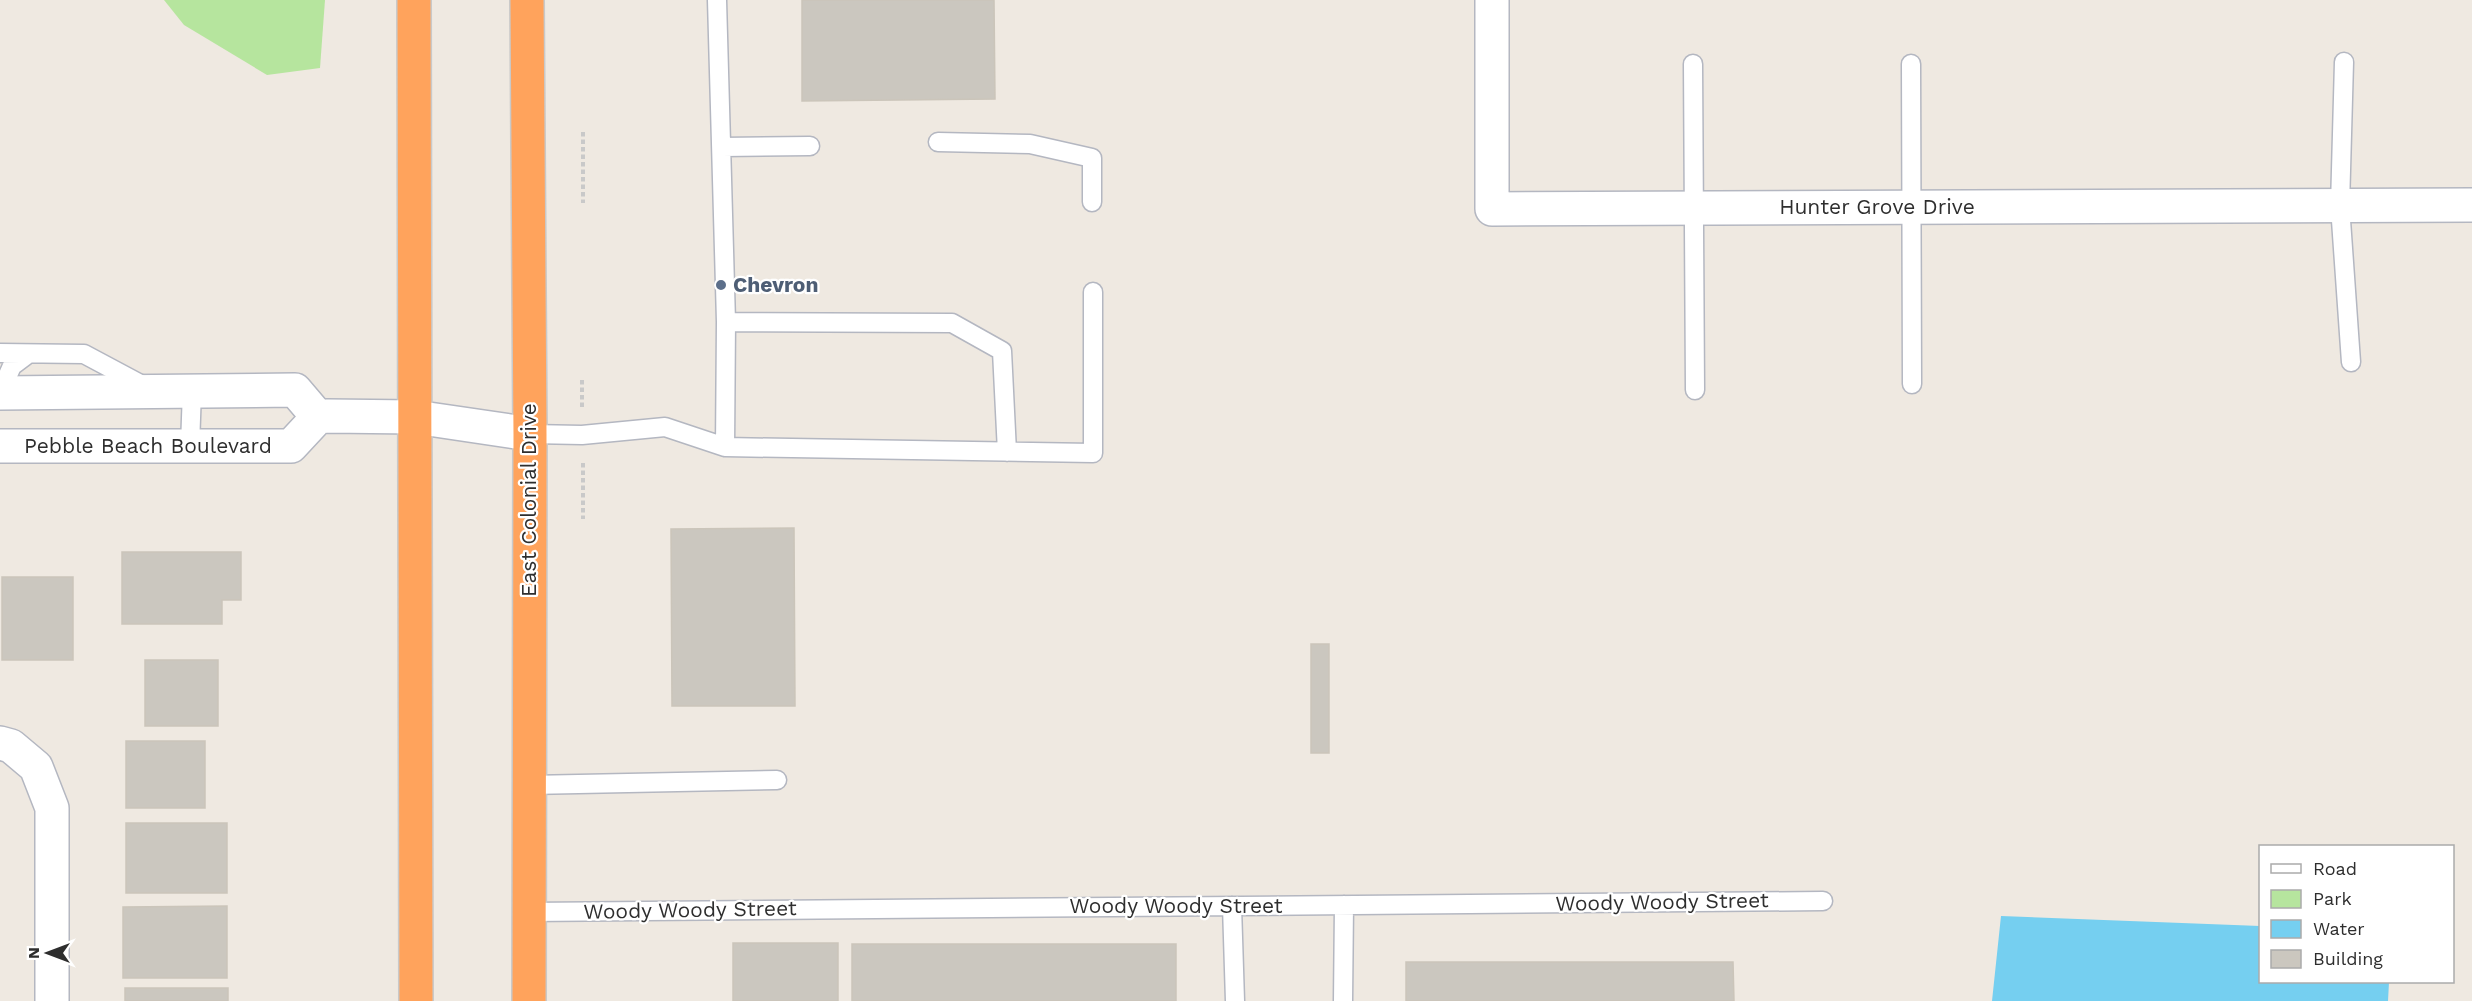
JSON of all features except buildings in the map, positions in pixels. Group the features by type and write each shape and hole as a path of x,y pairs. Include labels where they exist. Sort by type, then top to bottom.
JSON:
{"highway":[{"path":"414,0 417,1001"},
{"name":"East Colonial Drive","path":"527,0 530,434 529,1001"}],"street":[{"name":"Hunter Grove Drive","path":"1491,0 1491,209 2472,205"},
{"path":"0,393 295,390 318,417 415,417 530,434"},
{"name":"Pebble Beach Boulevard","path":"0,446 291,446 318,417"},
{"path":"0,743 11,746 36,767 52,808 52,1001"}],"lane":[{"path":"717,0 726,322 725,447"},
{"path":"2344,62 2340,206 2350,362"},
{"path":"1693,64 1695,390"},
{"path":"1911,64 1912,384"},
{"path":"938,142 1030,144 1092,158 1092,202"},
{"path":"722,147 810,146"},
{"path":"530,434 582,435 665,427 725,447 1093,453 1093,292"},
{"path":"726,322 952,323 1002,351 1007,452"},
{"path":"0,353 84,354 154,391"},
{"path":"0,393 12,366 28,354"},
{"path":"190,446 192,390"},
{"path":"529,784 777,780"},
{"name":"Woody Woody Street","path":"528,912 1823,901"},
{"path":"1343,1001 1344,905"},
{"path":"1232,906 1235,1001"}],"path":[{"path":"583,132 583,203"}],"green space":[{"path":"164,0 325,0 320,68 267,75 184,25"}],"water":[{"path":"2001,916 2259,926 2259,983 2389,983 2388,1001 1992,1001"}],"place":[{"name":"Chevron","path":"721,285"}]}
